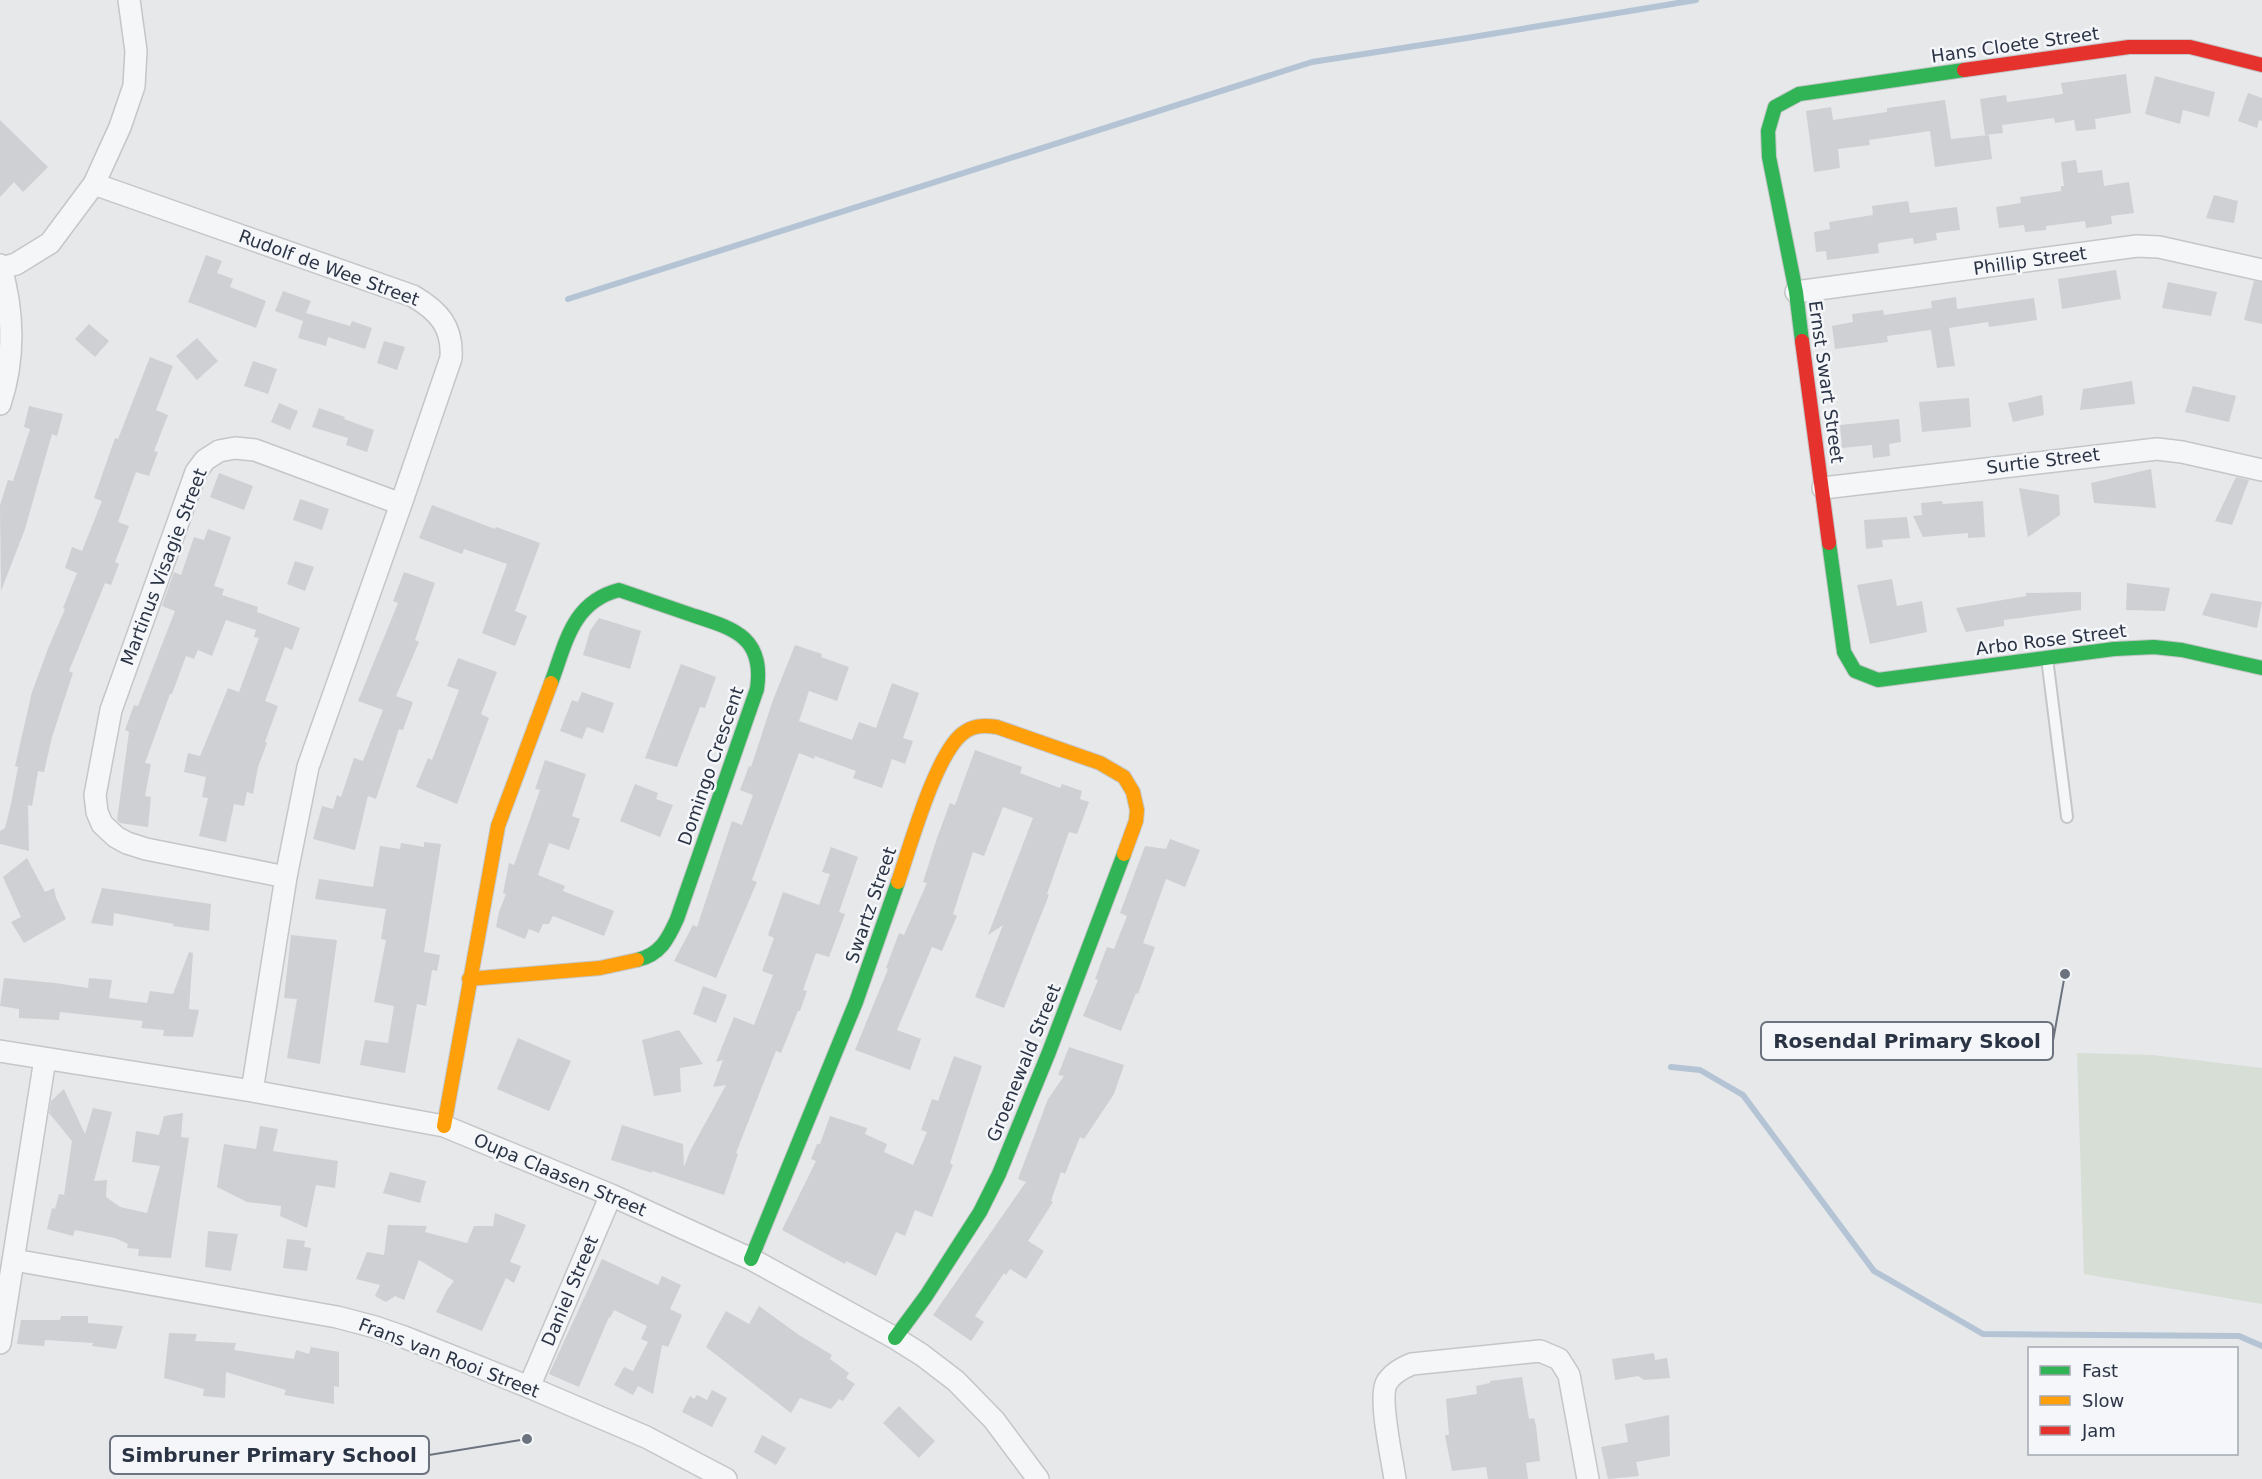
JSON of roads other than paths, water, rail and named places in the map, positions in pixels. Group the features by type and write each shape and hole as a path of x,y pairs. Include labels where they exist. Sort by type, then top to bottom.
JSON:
{"street":[{"path":"0,404 8,379 11,325 1,266 16,264 50,243 94,184 120,127 134,86 136,51 129,0"},
{"name":"Hans Cloete Street","path":"1775,107 1799,94 2129,47 2190,47 2262,64"},
{"name":"Ernst Swart Street","path":"1775,107 1768,131 1769,157 1796,292 1844,652 1849,663"},
{"name":"Rudolf de Wee Street","path":"94,184 413,297 428,305 442,319 450,334 451,358 401,504"},
{"name":"Phillip Street","path":"1796,292 2137,246 2158,247 2262,270"},
{"name":"Martinus Visagie Street","path":"286,877 146,849 116,837 102,824 94,795 111,710 182,508 196,472 205,460 219,451 235,448 255,450 401,504"},
{"name":"Surtie Street","path":"1823,488 2157,449 2182,452 2262,470"},
{"path":"252,1091 286,877 308,767 401,504"},
{"name":"Domingo Crescent","path":"444,1126 469,979 498,826 570,632 580,613 592,600 602,594 620,591 732,628 748,639 755,651 759,666 757,689 677,918 668,939 659,950 646,958 600,968 469,979"},
{"name":"Arbo Rose Street","path":"1849,663 1855,671 1878,680 2154,646 2262,668"},
{"name":"Swartz Street","path":"751,1259 856,1002 929,794 943,762 957,739 966,730 983,725 997,727 1100,763 1129,782"},
{"name":"Groenewald Street","path":"895,1338 926,1296 980,1212 999,1174 1049,1052 1136,820 1138,809 1129,782"},
{"name":"Oupa Claasen Street","path":"0,1051 252,1091 444,1126 611,1195 751,1259 895,1338 956,1381 993,1420 1038,1479"},
{"path":"0,1343 45,1059"},
{"name":"Daniel Street","path":"529,1387 611,1195"},
{"name":"Frans van Rooi Street","path":"14,1260 337,1317 375,1327 529,1387 646,1437 726,1479"},
{"path":"1395,1479 1384,1390 1389,1379 1396,1372 1412,1364 1512,1352 1540,1351 1556,1356 1564,1364 1570,1381 1588,1479"}],"lane":[{"path":"2047,658 2067,817"}],"waterway":[{"path":"568,299 1312,62 1696,0"},
{"path":"1671,1067 1700,1070 1743,1095 1874,1271 1983,1334 2239,1336 2262,1346"}],"place":[{"name":"Rosendal Primary Skool","path":"2065,974"},
{"name":"Simbruner Primary School","path":"527,1439"}]}
